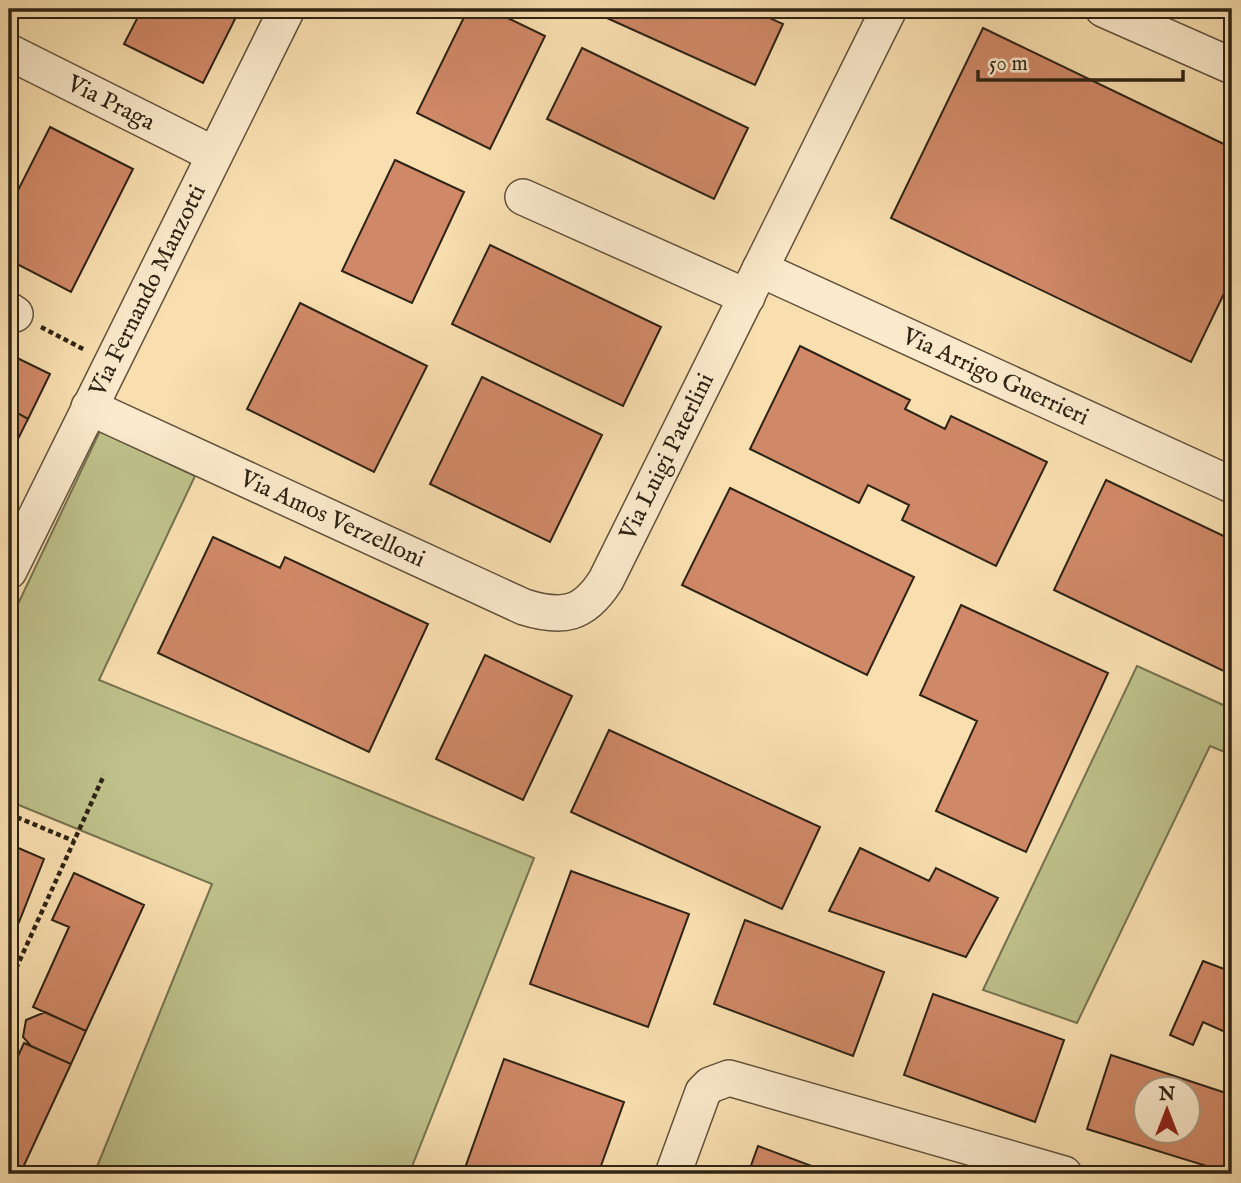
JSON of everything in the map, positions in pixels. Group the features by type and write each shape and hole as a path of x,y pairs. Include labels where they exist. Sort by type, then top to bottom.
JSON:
{"street":[{"name":"Via Fernando Manzotti","path":"9,571 287,9"},
{"name":"Via Luigi Paterlini","path":"580,610 595,598 606,580 889,9"},
{"path":"1103,9 1232,66"},
{"name":"Via Praga","path":"9,52 213,154"},
{"path":"523,197 754,283"},
{"name":"Via Arrigo Guerrieri","path":"754,283 1232,485"},
{"name":"Via Amos Verzelloni","path":"89,407 524,607 544,613 580,610"},
{"path":"673,1174 703,1092 710,1085 729,1078 1064,1174"}],"path":[{"path":"12,312 85,350"},
{"path":"9,984 104,775"},
{"path":"9,814 74,841"}],"green space":[{"path":"100,431 195,476 99,680 534,858 409,1174 94,1174 212,884 9,801 9,623"},
{"path":"1137,666 1232,709 1232,755 1210,746 1077,1023 983,990"}],"building":[{"path":"142,9 240,9 203,83 124,44"},
{"path":"468,9 489,9 545,36 490,149 417,113"},
{"path":"587,9 749,9 783,24 755,85"},
{"path":"983,28 1232,148 1232,277 1191,362 891,218"},
{"path":"582,48 748,128 714,199 547,119"},
{"path":"50,127 133,169 71,292 9,260 9,208"},
{"path":"395,160 464,192 412,303 342,271"},
{"path":"490,245 661,327 623,406 452,324"},
{"path":"300,303 427,366 374,472 247,409"},
{"path":"800,346 910,400 905,409 945,429 951,416 1047,462 996,566 902,520 909,505 868,485 859,503 750,449"},
{"path":"9,354 50,374 28,419 9,408"},
{"path":"482,377 602,435 550,542 430,484"},
{"path":"9,408 28,419 9,457"},
{"path":"1106,480 1232,540 1232,675 1054,590"},
{"path":"730,488 914,577 867,675 682,585"},
{"path":"213,537 280,568 285,557 428,624 369,752 158,653"},
{"path":"961,605 1108,673 1026,852 936,811 977,721 920,695"},
{"path":"485,655 572,696 523,800 436,759"},
{"path":"609,730 820,827 782,909 571,812"},
{"path":"9,844 44,859 19,922 9,917"},
{"path":"860,848 929,881 936,868 998,898 966,957 829,911"},
{"path":"571,871 689,914 648,1027 530,984"},
{"path":"74,873 144,905 86,1031 33,1007 69,927 52,920"},
{"path":"745,920 884,972 853,1056 714,1004"},
{"path":"1203,961 1232,972 1232,1035 1203,1022 1193,1045 1170,1035"},
{"path":"933,994 1064,1040 1035,1122 904,1075"},
{"path":"45,1012 86,1031 71,1064 31,1046 23,1037 26,1020"},
{"path":"24,1043 71,1064 20,1174 9,1174 9,1075"},
{"path":"1111,1055 1168,1074 1132,1074 1132,1143 1087,1129"},
{"path":"504,1059 624,1102 598,1174 482,1174 465,1168"},
{"path":"1202,1085 1232,1095 1232,1174 1135,1144 1202,1144"},
{"path":"758,1146 833,1174 748,1174"}]}
